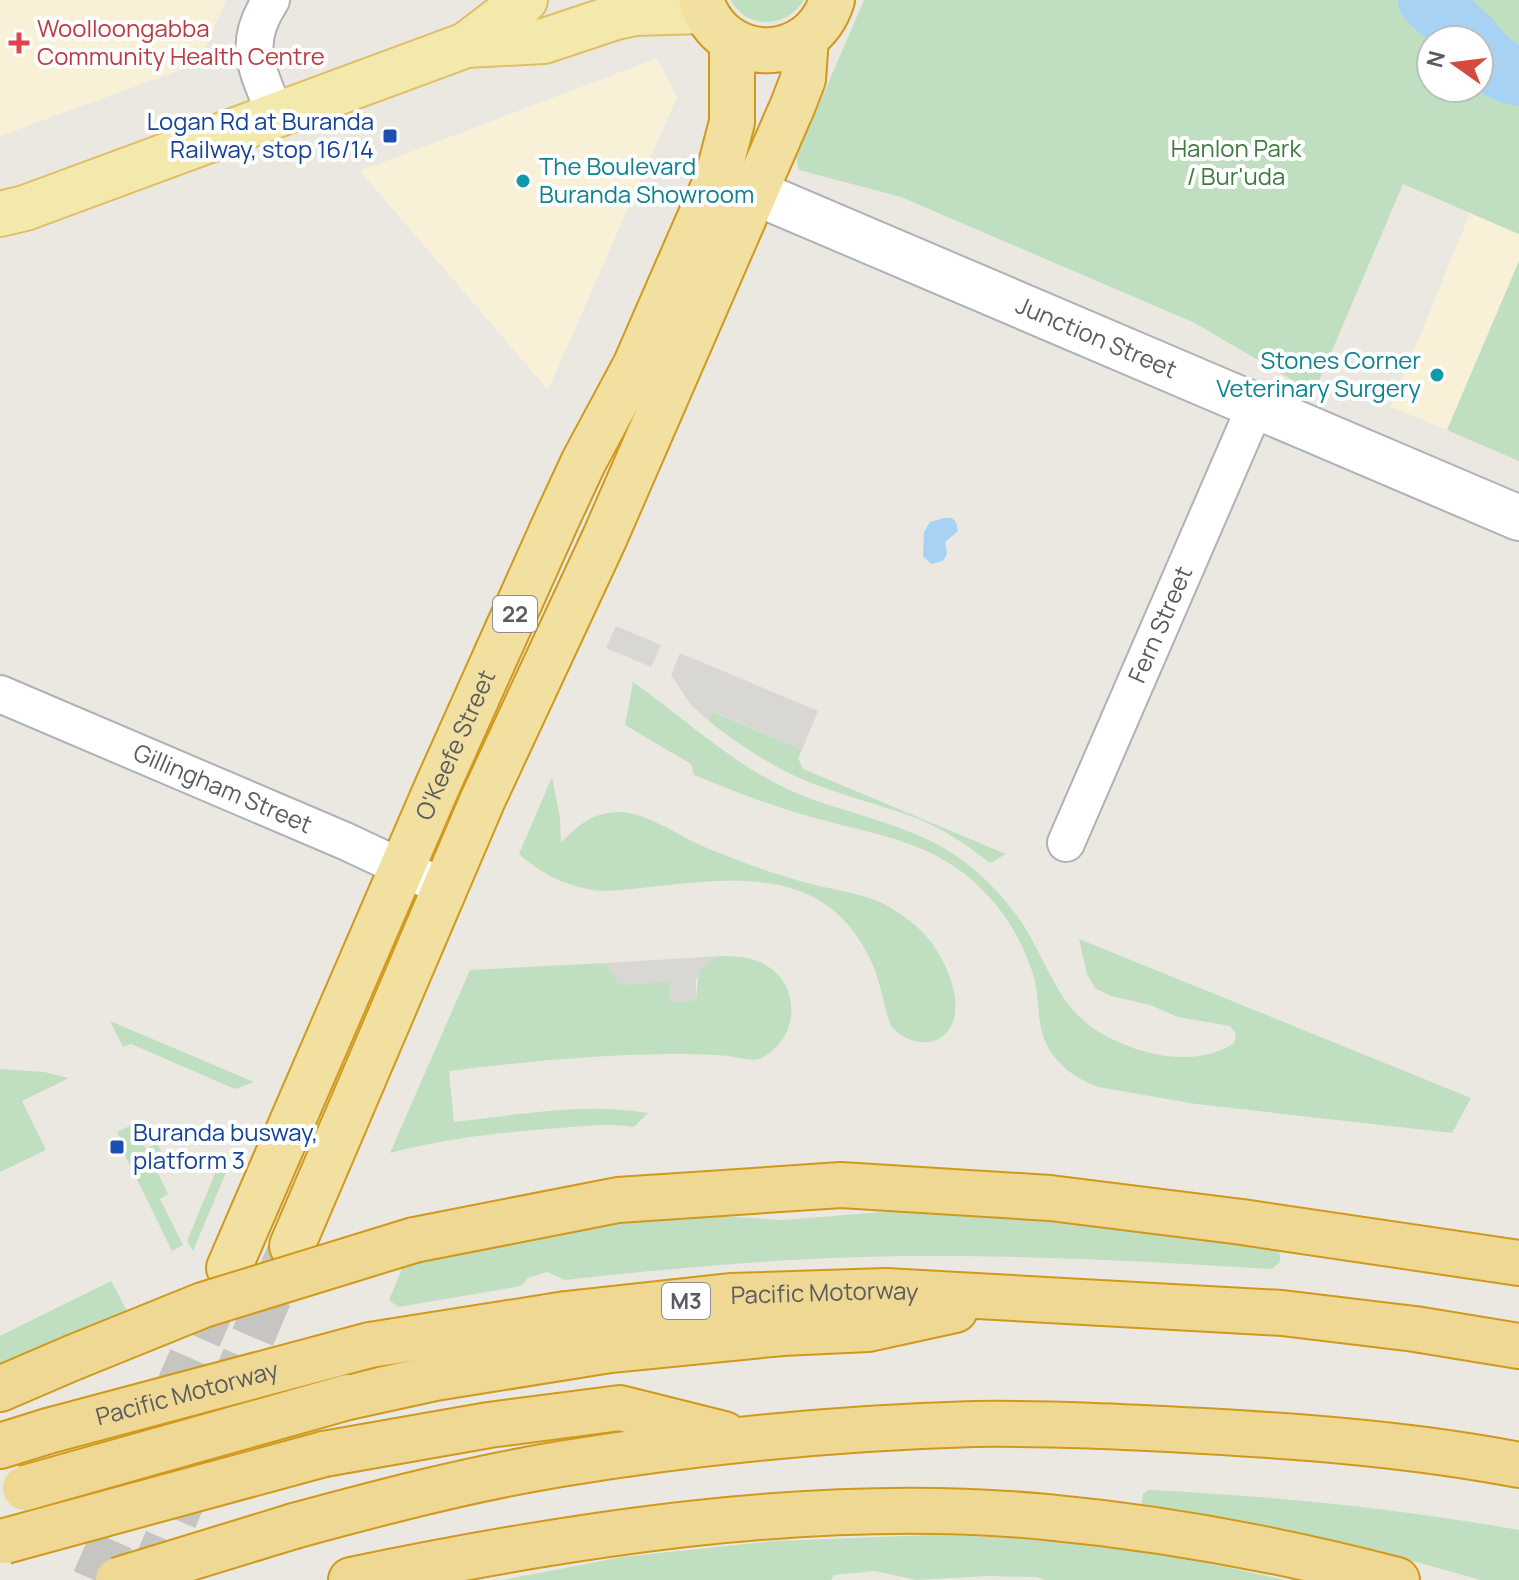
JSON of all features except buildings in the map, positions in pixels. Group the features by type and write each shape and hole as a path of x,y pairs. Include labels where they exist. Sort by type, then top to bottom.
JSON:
{"highway":[{"path":"713,18 751,49 770,51 789,47 806,38 819,26 832,0"},
{"name":"O'Keefe Street","path":"292,1246 483,799 605,537 737,184 732,122 713,18"},
{"name":"O'Keefe Street","path":"229,1268 584,461 737,184 803,79 806,38"},
{"path":"0,1389 203,1305 414,1240 618,1200 841,1185 1065,1199 1519,1263"},
{"name":"Pacific Motorway","path":"0,1446 370,1345 566,1314 730,1296 886,1291 1282,1313 1415,1329 1519,1346"},
{"path":"13,1492 348,1397 435,1378 610,1350 782,1333 868,1329 1005,1300"},
{"path":"3,1542 324,1454 489,1425 620,1408 749,1440"},
{"path":"118,1580 392,1499 559,1464 749,1440 863,1430 975,1424 1094,1425 1378,1444 1519,1465"},
{"path":"351,1580 581,1539 739,1518 896,1512 1045,1517 1128,1527 1265,1551 1397,1580"}],"main road":[{"path":"0,214 276,117 466,45 525,0"},
{"path":"466,45 544,41 635,13 713,18"}],"street":[{"path":"271,0 259,20 253,44 276,117"},
{"name":"Junction Street","path":"737,184 1519,518"},
{"name":"Fern Street","path":"1066,843 1256,405"},
{"name":"Gillingham Street","path":"0,694 403,867 445,888"}],"shaded area":[{"path":"0,0 226,0 199,63 0,136"},
{"path":"657,58 677,97 548,390 360,171"},
{"path":"1470,213 1519,234 1519,261 1447,430 1391,407"},
{"path":"616,626 661,645 651,667 606,648"},
{"path":"680,653 818,711 802,750 714,712 709,721 691,705 671,675"},
{"path":"720,956 712,959 696,979 696,1000 670,1002 668,983 620,985 605,963"}],"green space":[{"path":"731,0 804,0 788,16 767,22 747,17"},
{"name":"Hanlon Park / Bur'uda","path":"864,0 1519,0 1519,234 1403,184 1314,393 1195,323 901,197 799,170 796,158"},
{"path":"1519,261 1519,461 1447,430"},
{"path":"633,682 727,753 766,778 809,798 921,837 962,860 996,890 1017,916 1066,1001 1090,1026 1106,1036 1153,1054 1187,1057 1219,1051 1234,1043 1236,1034 1230,1026 1178,1017 1095,988 1087,974 1079,939 1471,1098 1452,1133 1196,1104 1098,1087 1087,1082 1068,1071 1047,1045 1040,1023 1035,981 1024,951 1003,914 977,885 936,855 914,846 784,809 694,775 691,764 625,725"},
{"path":"713,712 802,750 798,758 803,769 1006,854 990,863 926,822 793,775 719,729 709,721"},
{"path":"552,777 561,843 593,817 629,813 746,863 865,897 896,911 917,926 938,952 955,995 952,1025 946,1034 929,1042 919,1042 899,1034 891,1026 871,961 848,925 820,901 788,887 753,881 716,881 601,891 567,883 538,868 519,854"},
{"path":"720,956 762,963 776,973 788,992 791,1003 789,1025 785,1036 769,1054 751,1060 698,1054 612,1056 449,1071 454,1122 575,1109 648,1113 634,1127 597,1125 496,1134 432,1143 390,1153 470,970 605,963 620,985 669,982 670,1002 696,1000 699,971"},
{"path":"110,1021 254,1082 235,1089 131,1044 123,1047"},
{"path":"0,1069 44,1072 69,1078 22,1101 46,1150 0,1172"},
{"path":"134,1124 146,1149 157,1143 169,1168 158,1173 168,1194 160,1199 183,1245 172,1251 121,1147 124,1145 117,1132"},
{"path":"230,1163 193,1251 187,1241 216,1171"},
{"path":"895,1211 1040,1216 1273,1246 1279,1252 1280,1262 1272,1269 996,1256 830,1258 565,1280 547,1272 528,1278 521,1286 398,1307 389,1300 404,1264 610,1221 702,1215 784,1220"},
{"path":"111,1281 128,1313 0,1363 0,1336"},
{"path":"1148,1490 1334,1504 1519,1530 1519,1580 1481,1580 1355,1545 1176,1511 1160,1512 1141,1506 1143,1494"},
{"path":"933,1535 1105,1545 1286,1580 1045,1580 987,1576 916,1580 875,1571 834,1575 831,1580 503,1580 622,1557 773,1541"}],"water":[{"path":"952,518 958,531 945,542 947,554 943,561 931,564 923,556 924,532 930,522"}],"waterway":[{"path":"1428,0 1454,24"},
{"path":"1495,65 1519,76"}],"tunnel":[{"path":"149,1580 289,1252"},
{"path":"94,1580 227,1274"}],"place":[{"name":"Woolloongabba Community Health Centre","path":"19,43"},
{"name":"Logan Rd at Buranda Railway, stop 16/14","path":"390,136"},
{"name":"The Boulevard Buranda Showroom","path":"523,181"},
{"name":"Stones Corner Veterinary Surgery","path":"1437,375"},
{"name":"Buranda busway, platform 3","path":"117,1147"}]}
